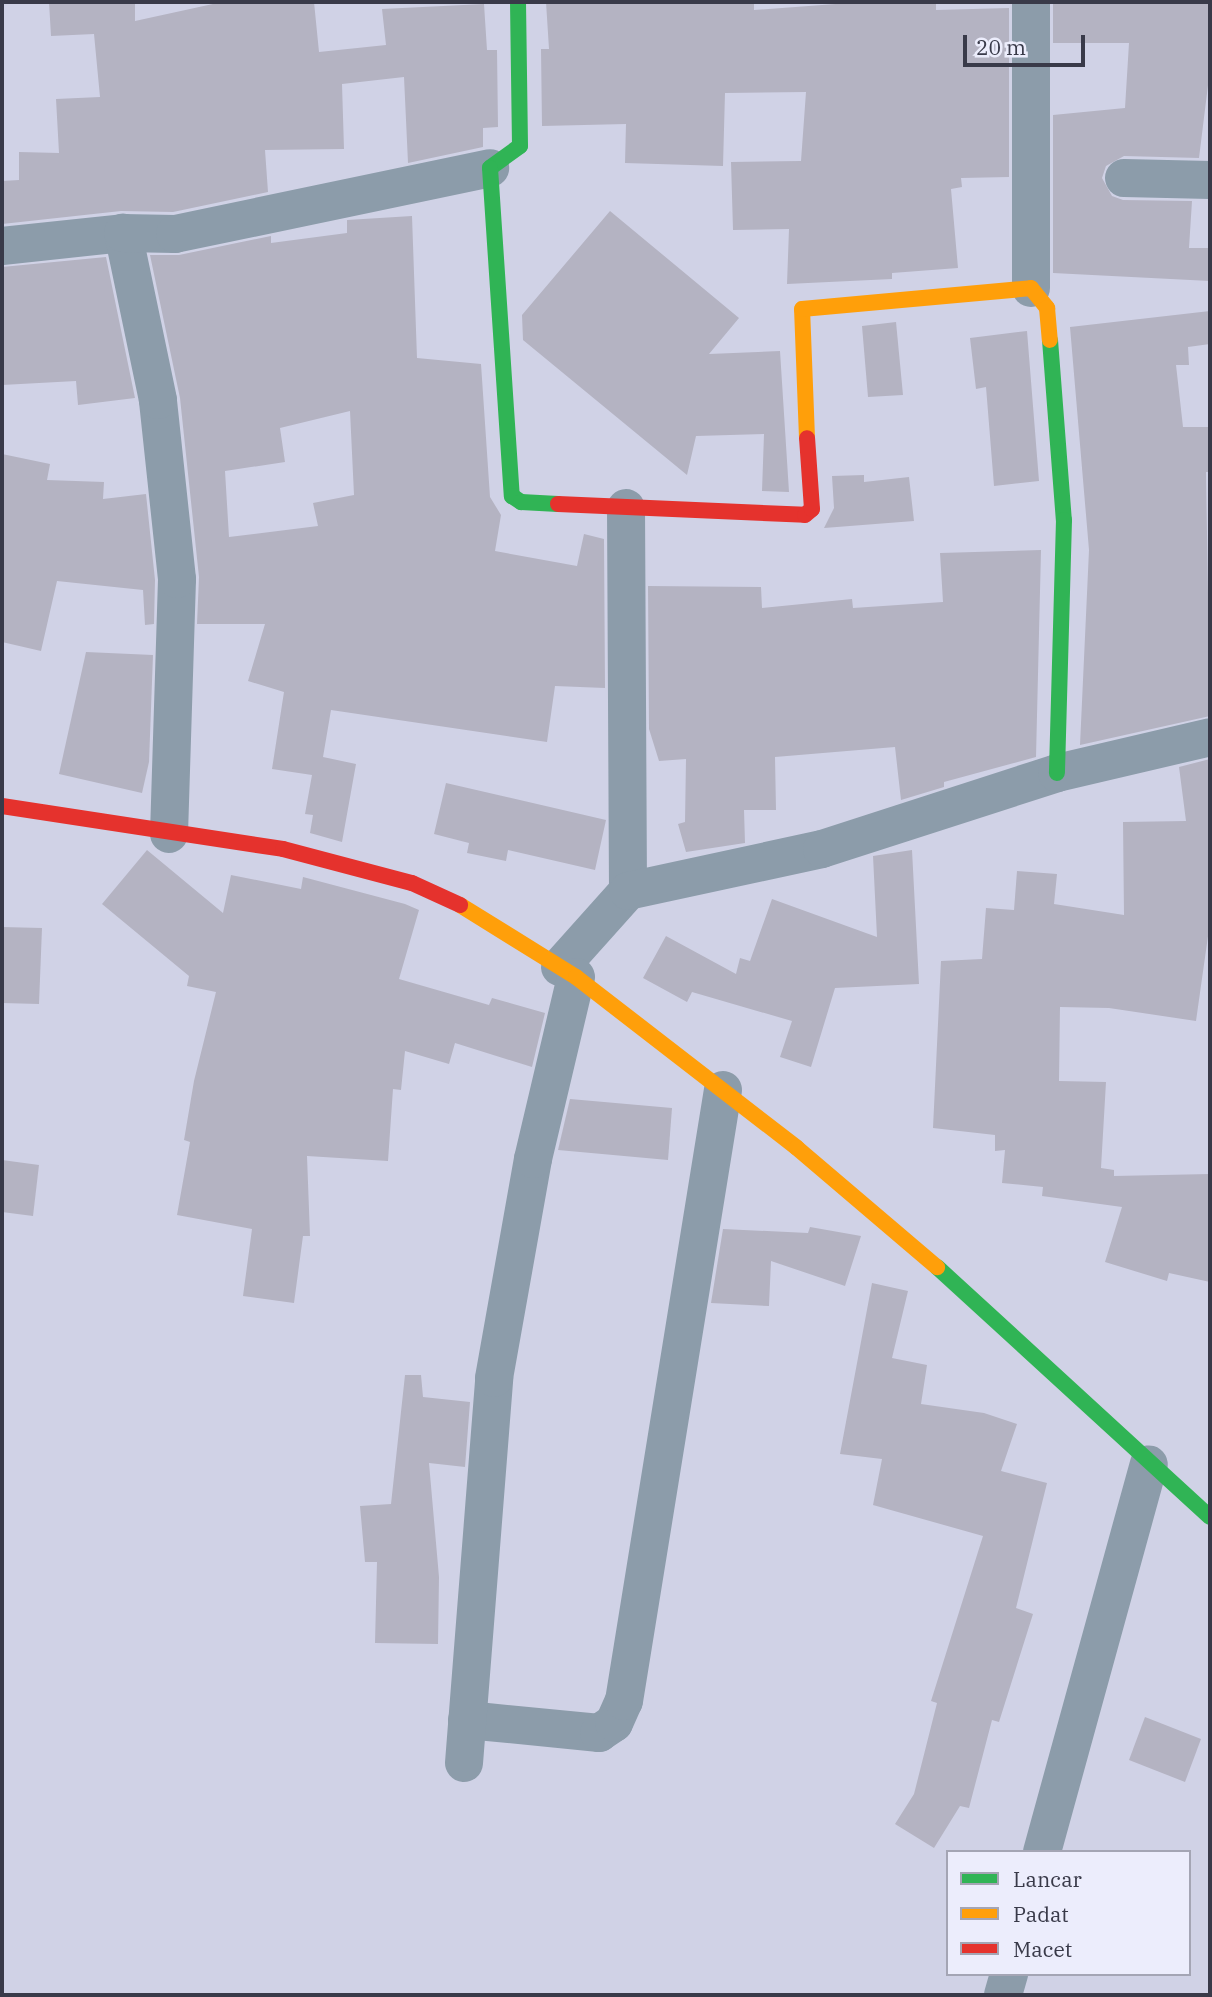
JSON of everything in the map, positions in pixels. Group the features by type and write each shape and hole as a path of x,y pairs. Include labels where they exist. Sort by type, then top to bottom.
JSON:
{"street":[{"path":"2,246 123,233 176,234 490,168 508,159 520,146 518,2"},
{"path":"1031,2 1031,288 1047,307 1063,520 1057,773"},
{"path":"490,168 512,495 521,502 810,513 799,314 802,309 1031,288"},
{"path":"1124,178 1210,180"},
{"path":"123,233 158,400 177,579 169,834"},
{"path":"464,1763 494,1378 568,972 628,891 626,508"},
{"path":"628,891 822,849 1057,773 1210,737"},
{"path":"2,806 169,834 284,849 412,883 458,904 568,972 723,1090 962,1288 1149,1464 1210,1517"},
{"path":"467,1720 599,1733 614,1723 624,1701 723,1090"},
{"path":"1043,1850 1149,1464"},
{"path":"1003,1995 1008,1976"}],"building":[{"path":"49,2 135,2 135,21 222,2 314,2 319,52 386,45 382,9 484,4 487,50 497,50 498,127 483,128 483,147 408,163 404,77 342,84 344,149 265,150 268,192 173,212 121,211 2,224 2,181 19,180 19,152 59,153 56,99 100,97 94,34 51,36"},
{"path":"546,2 754,2 754,10 862,2 936,2 936,10 1009,8 1009,177 961,178 962,187 951,189 958,268 892,273 892,279 787,284 789,229 733,230 731,162 801,161 806,92 725,93 723,166 625,163 626,124 542,126 541,49 549,49"},
{"path":"1053,2 1210,2 1210,69 1199,158 1124,156 1106,166 1102,178 1112,196 1123,200 1192,201 1189,248 1210,248 1210,281 1053,273 1053,115 1125,108 1129,43 1053,43"},
{"path":"610,211 739,318 709,354 780,351 789,492 762,491 764,434 696,436 687,475 523,340 522,315"},
{"path":"412,216 417,358 481,364 490,497 501,515 495,551 577,566 584,534 604,539 605,688 555,686 547,742 331,710 323,757 356,764 342,842 310,833 313,815 305,814 312,775 272,769 284,692 248,681 265,624 197,624 199,577 180,398 150,255 179,255 271,236 271,243 347,233 347,220","holes":["350,411 354,495 313,503 318,526 229,537 225,471 285,462 280,428"]},
{"path":"106,257 135,398 78,405 76,381 2,385 2,267"},
{"path":"1210,311 1210,344 1188,347 1189,365 1176,365 1183,427 1210,427 1210,472 1206,472 1210,716 1080,745 1089,550 1070,327"},
{"path":"896,322 903,395 868,397 862,326"},
{"path":"1027,331 1039,481 994,486 986,387 976,389 970,338"},
{"path":"2,454 50,464 47,480 104,482 103,499 146,494 155,580 154,624 145,625 143,590 57,581 41,651 2,642"},
{"path":"864,475 864,482 909,477 914,521 824,528 834,508 832,476"},
{"path":"1041,550 1036,757 944,782 944,787 901,800 895,747 775,757 776,810 744,810 745,843 686,852 678,824 685,822 686,759 659,761 649,729 648,586 761,587 762,608 852,599 853,608 943,602 940,553"},
{"path":"86,652 153,655 149,762 142,793 59,774"},
{"path":"1210,759 1210,922 1196,1021 1109,1008 1060,1007 1059,1081 1106,1082 1101,1168 1114,1170 1114,1176 1210,1174 1210,1282 1169,1273 1167,1281 1105,1262 1122,1207 1042,1196 1043,1187 1002,1183 1005,1150 995,1151 995,1135 933,1128 941,961 982,959 986,908 1014,910 1017,871 1057,874 1054,904 1124,915 1123,822 1186,821 1179,767"},
{"path":"446,783 606,820 595,870 508,850 506,861 467,853 469,843 434,834"},
{"path":"147,850 223,913 231,875 301,889 303,877 405,904 419,910 399,979 489,1005 492,998 545,1013 532,1067 455,1043 449,1064 405,1051 401,1090 393,1089 388,1161 307,1156 310,1236 303,1236 294,1303 243,1296 252,1229 177,1215 190,1142 184,1140 194,1081 216,992 187,986 189,976 102,904"},
{"path":"912,850 919,984 835,988 811,1067 780,1057 792,1021 692,992 687,1002 643,978 666,936 736,974 740,958 750,961 772,899 877,937 873,856"},
{"path":"2,927 42,928 39,1004 2,1003"},
{"path":"570,1099 672,1108 668,1160 558,1150"},
{"path":"2,1160 39,1165 33,1216 2,1212"},
{"path":"810,1227 861,1236 845,1286 771,1261 769,1306 711,1303 723,1229 808,1233"},
{"path":"872,1283 908,1291 892,1358 927,1365 921,1404 984,1413 1017,1424 1001,1471 1047,1483 1016,1608 1033,1614 999,1722 992,1720 969,1808 960,1806 934,1848 895,1824 914,1794 937,1703 931,1701 983,1536 873,1505 882,1459 840,1454"},
{"path":"405,1375 421,1375 423,1397 470,1402 465,1467 429,1463 439,1577 438,1644 375,1643 377,1562 365,1562 360,1506 391,1504"},
{"path":"1145,1717 1201,1739 1185,1782 1129,1760"}],"traffic: fast":[{"path":"518,2 520,146 490,168 512,496 521,502 558,504"},
{"path":"1050,340 1064,520 1057,773"},
{"path":"937,1267 1210,1517"}],"traffic: slow":[{"path":"807,438 802,309 1031,288 1047,308 1050,340"},
{"path":"460,905 576,977 797,1148 937,1267"}],"traffic: jam":[{"path":"558,504 805,515 812,509 807,438"},
{"path":"2,806 283,849 412,883 460,905"}]}
